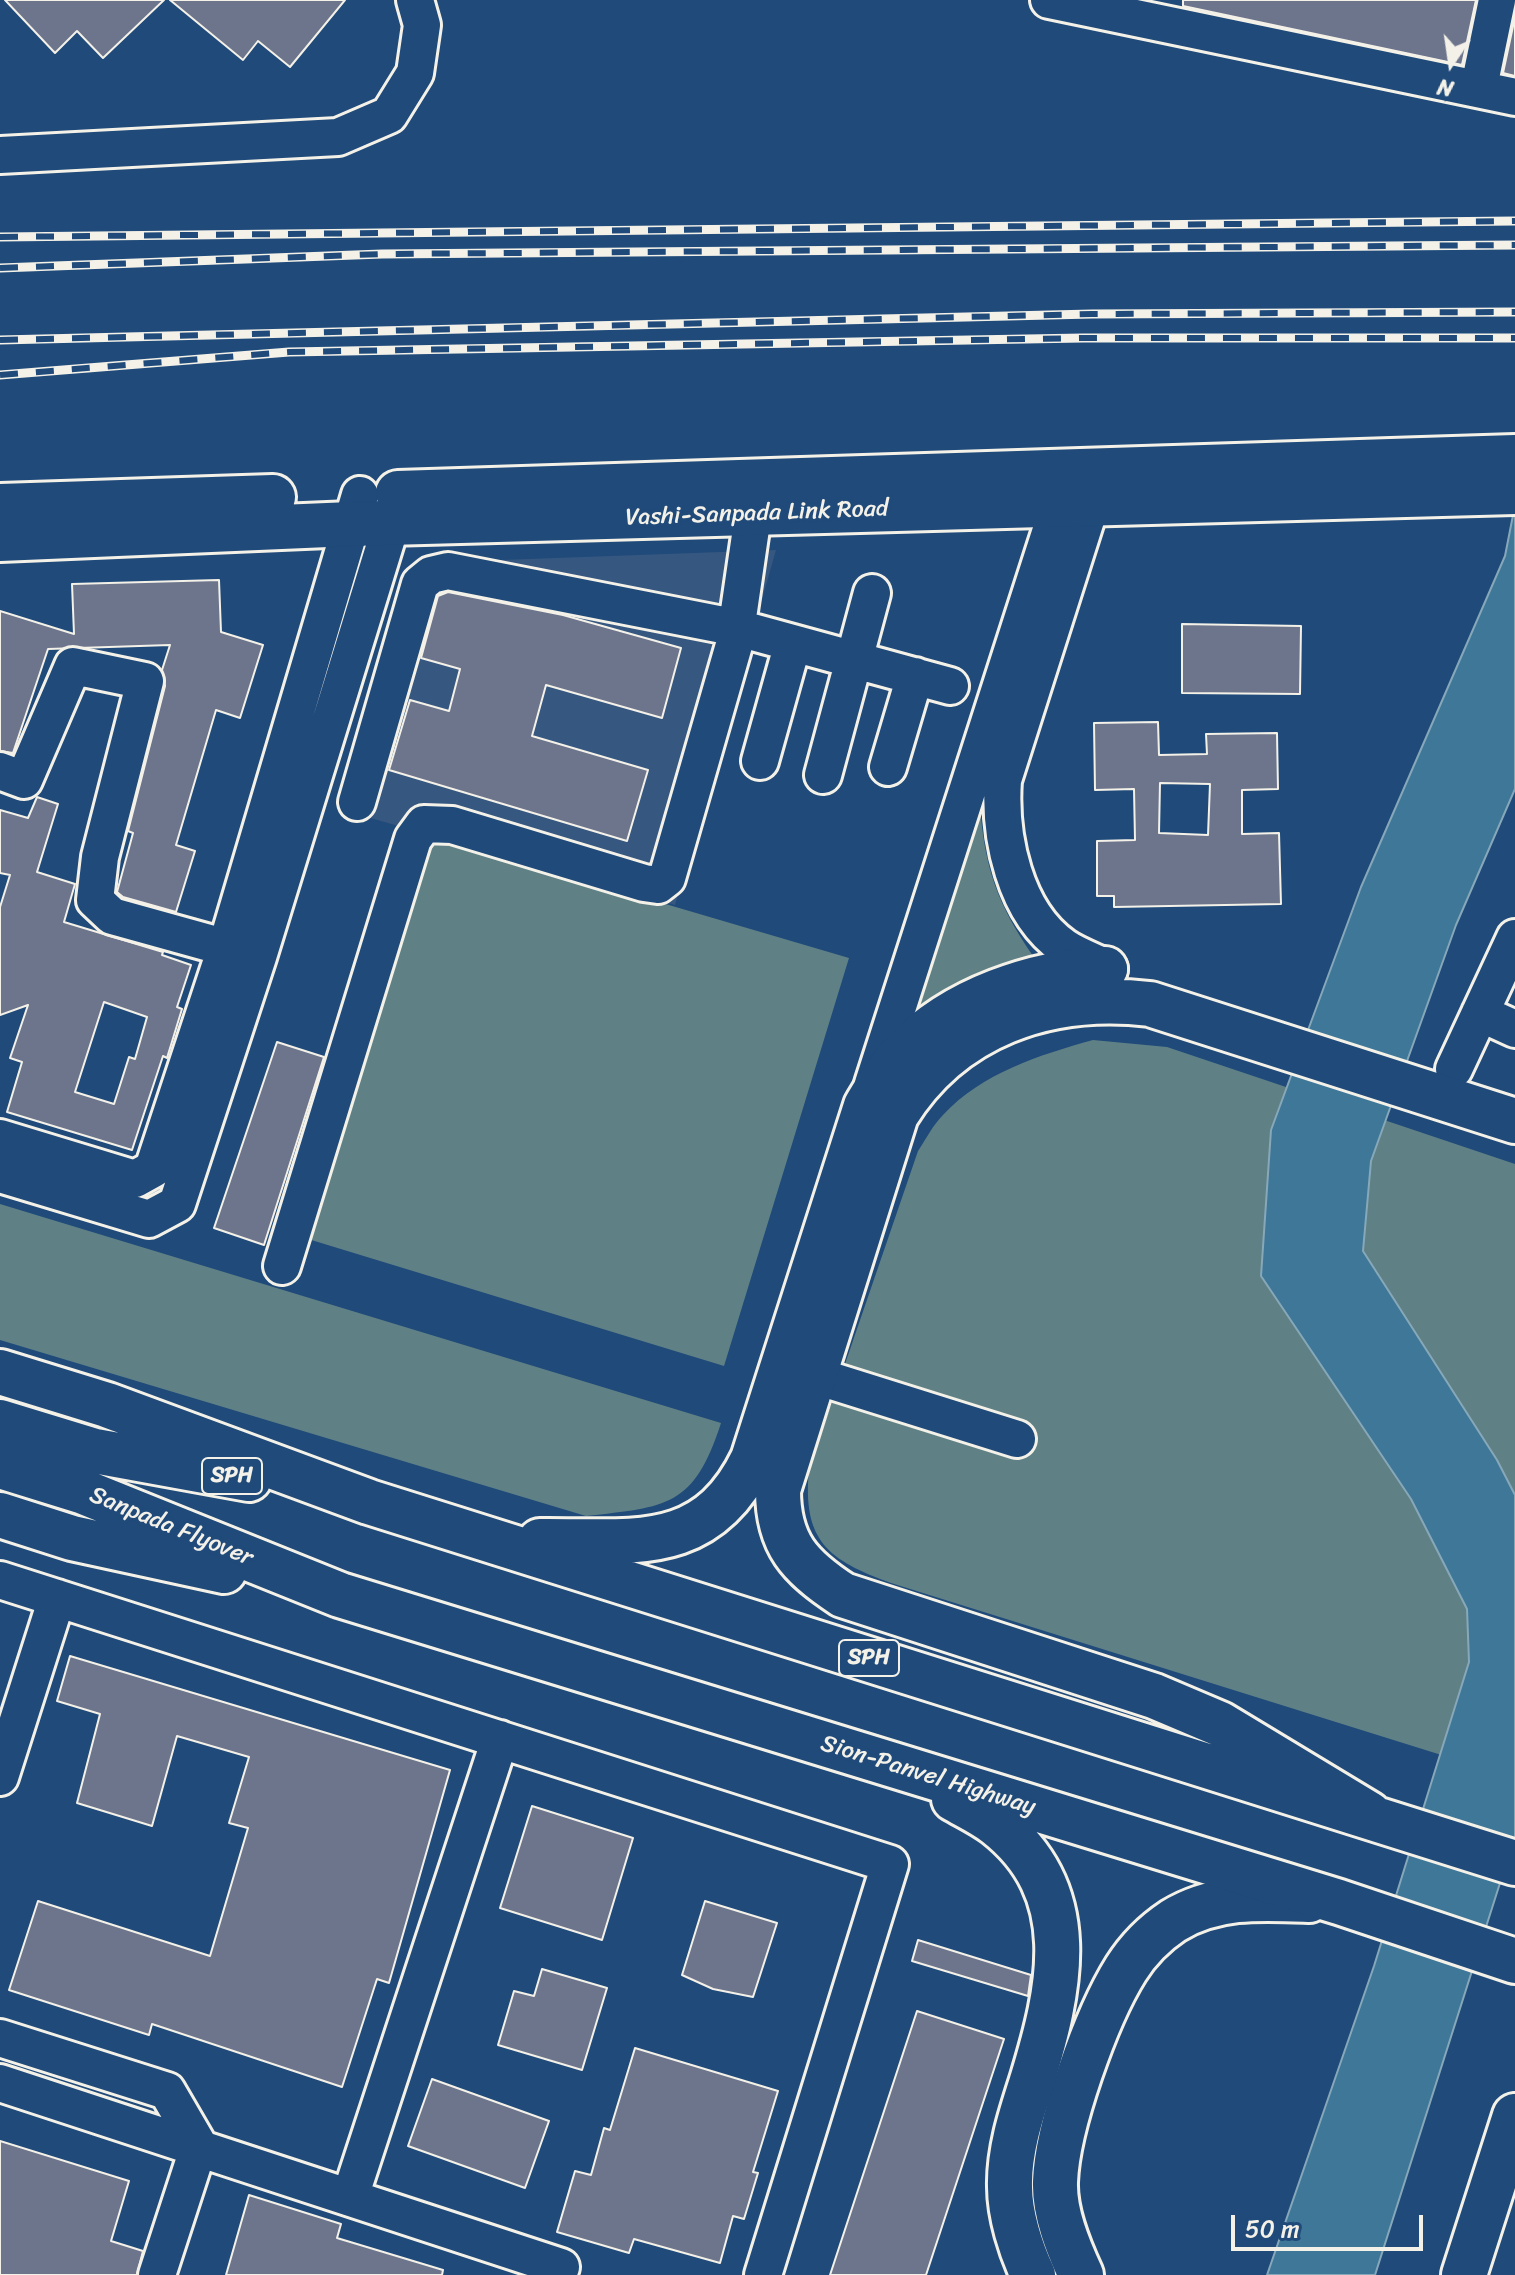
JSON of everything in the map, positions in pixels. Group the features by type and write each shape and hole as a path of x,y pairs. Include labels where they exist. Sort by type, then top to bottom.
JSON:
{"main road":[{"name":"Vashi-Sanpada Link Road","path":"0,539 376,509 1453,476 1515,457"},
{"name":"Vashi-Sanpada Link Road","path":"1453,476 1515,492"},
{"name":"Vashi-Sanpada Link Road","path":"0,506 753,515 1076,488"},
{"path":"498,1541 664,1537 710,1517 726,1503 753,1459 906,1049 961,1011 994,993 1040,976 1109,969 1273,1026 1432,1073 1515,1089"},
{"path":"1188,998 1078,1001 1006,1021 954,1052 881,1110 813,1375 783,1468 778,1514 781,1529 802,1564 821,1581 869,1605 1154,1696 1220,1724 1369,1814"},
{"path":"1432,1073 1515,1121"},
{"path":"0,1372 107,1405 369,1502"},
{"name":"Sanpada Flyover","path":"0,1422 90,1472 340,1595"},
{"name":"Sanpada Flyover","path":"0,1466 90,1472 369,1502"},
{"name":"SPH","path":"369,1502 1369,1814 1515,1863"},
{"path":"0,1515 72,1538 340,1595"},
{"name":"Sion-Panvel Highway","path":"340,1595 1339,1902 1515,1961"},
{"path":"903,1768 996,1824 1027,1855 1046,1886 1056,1915 1059,1951 1055,1990 1013,2146 1009,2189 1025,2257 1033,2275"},
{"path":"1081,2275 1061,2223 1055,2184 1060,2144 1090,2050 1127,1968 1161,1930 1207,1905 1250,1897 1339,1902"},
{"path":"1464,2275 1515,2116"},
{"path":"1432,2275 1488,2199"}],"street":[{"path":"0,155 338,137 389,115 415,73 422,25 415,0"},
{"path":"1049,0 1479,87 1515,97"},
{"path":"1479,87 1497,0"},
{"path":"1076,488 1003,780 1001,814 1006,847 1018,883 1041,922 1063,946 1109,969"},
{"path":"881,1110 1076,488"},
{"path":"0,1174 149,1219 177,1204 242,952 376,509"},
{"path":"282,1266 413,839 424,824 452,825 658,885 667,878 738,628 753,515"},
{"path":"357,802 420,584 431,575 464,572 738,628 950,686"},
{"path":"823,775 872,593"},
{"path":"760,761 793,643"},
{"path":"0,771 24,780 73,666 145,681 100,857 95,900 112,916 242,952"},
{"path":"888,767 915,676"},
{"path":"1432,1073 1480,1013 1515,938"},
{"path":"0,1138 135,1179 153,1169 242,952"},
{"path":"1480,1013 1515,1029"},
{"path":"813,1375 1017,1439"},
{"path":"0,1580 890,1864 763,2275"},
{"path":"0,1777 57,1598"},
{"path":"350,2197 500,1739"},
{"path":"0,2038 167,2091 199,2146 157,2275"},
{"path":"0,2083 199,2146 568,2272"}],"shaded area":[{"path":"1515,505 1515,789 1456,925 1371,1161 1363,1251 1497,1460 1515,1495 1515,1836 1375,2275 1267,2275 1374,1966 1469,1662 1467,1609 1411,1499 1261,1276 1271,1130 1361,887 1505,556"},
{"path":"776,550 675,905 346,811 417,563"}],"green space":[{"path":"980,807 985,849 995,886 1033,956 971,980 914,1015"},
{"path":"431,835 849,958 724,1366 308,1239"},
{"path":"1093,1040 1167,1047 1515,1164 1515,1778 891,1583 836,1556 815,1531 808,1494 809,1469 918,1151 939,1119 975,1088 1012,1067"},
{"path":"0,1204 721,1423 700,1472 674,1498 657,1505 586,1516 0,1340"}],"building":[{"path":"5,0 164,0 103,58 77,31 55,53"},
{"path":"170,0 345,0 290,67 258,41 243,60"},
{"path":"1183,0 1476,0 1462,65 1183,6"},
{"path":"1515,17 1515,76 1503,73"},
{"path":"219,580 221,632 263,645 240,718 216,710 176,845 195,851 176,912 123,897 117,892 133,833 128,831 165,686 162,670 170,645 48,649 13,753 0,751 0,611 74,634 72,584"},
{"path":"448,592 563,615 681,648 662,718 546,685 532,736 648,770 627,841 389,770 410,700 449,711 460,669 421,658 438,596"},
{"path":"1182,624 1301,626 1300,694 1182,693"},
{"path":"1158,722 1159,755 1207,754 1206,734 1277,733 1278,789 1242,790 1242,834 1279,833 1281,904 1114,907 1114,896 1097,896 1097,841 1135,840 1134,789 1095,790 1094,723","holes":["1160,783 1210,784 1208,835 1159,833"]},
{"path":"37,797 58,804 37,872 75,884 64,922 163,952 162,955 191,965 177,1007 182,1009 167,1058 163,1056 132,1150 7,1112 22,1062 10,1058 28,1005 0,1015 0,907 10,875 0,873 0,810 28,818","holes":["104,1002 147,1017 135,1059 129,1057 114,1104 75,1092"]},
{"path":"277,1042 324,1057 264,1245 214,1228"},
{"path":"70,1656 450,1770 389,1983 377,1979 342,2087 152,2024 149,2035 9,1990 38,1901 210,1956 248,1828 229,1823 249,1757 177,1736 152,1826 77,1803 100,1714 57,1701"},
{"path":"532,1806 633,1838 602,1940 500,1908"},
{"path":"705,1901 777,1923 753,1997 713,1989 682,1975"},
{"path":"918,1940 1031,1975 1028,1996 912,1961"},
{"path":"542,1969 607,1988 582,2070 498,2045 514,1991 534,1996"},
{"path":"917,2011 1004,2039 926,2275 830,2275"},
{"path":"635,2048 778,2091 753,2172 758,2173 744,2219 733,2216 720,2263 634,2239 629,2253 557,2232 575,2171 591,2175 604,2128 610,2130"},
{"path":"432,2079 549,2121 525,2188 408,2146"},
{"path":"0,2141 129,2181 111,2241 143,2251 137,2275 0,2275"},
{"path":"249,2195 341,2224 337,2238 443,2270 442,2275 226,2275"}],"railway":[{"path":"0,237 1515,221"},
{"path":"0,268 382,254 1515,245"},
{"path":"0,340 1092,314 1515,312"},
{"path":"0,375 289,352 1083,338 1515,338"}]}
